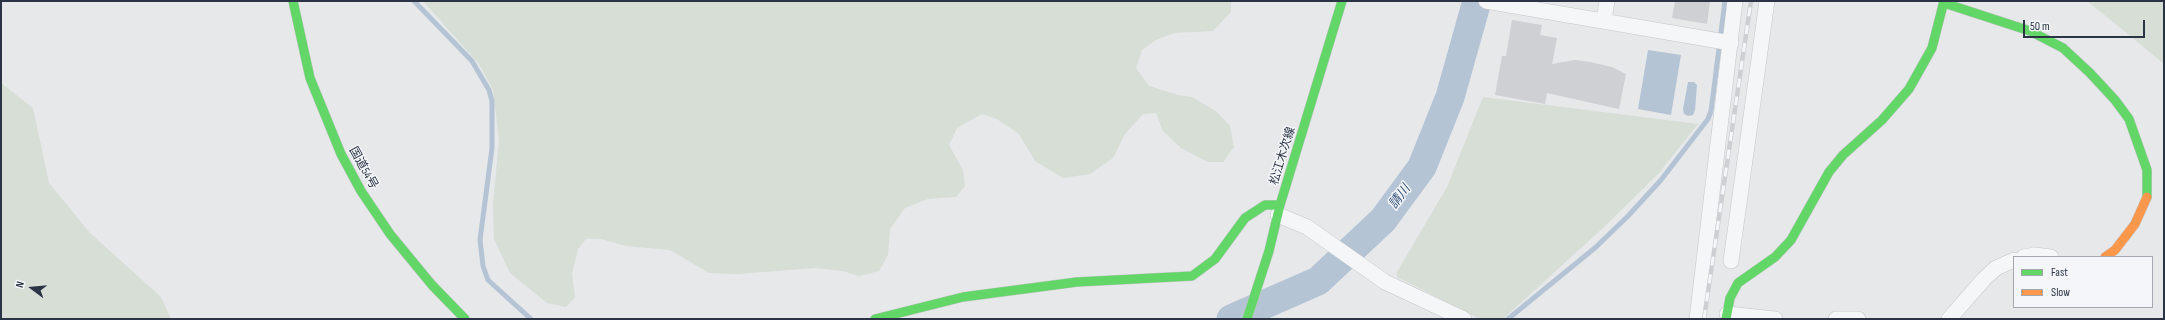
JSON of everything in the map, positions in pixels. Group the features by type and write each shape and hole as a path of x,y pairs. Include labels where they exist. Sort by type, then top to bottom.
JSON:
{"main road":[{"name":"国道54号","path":"293,1 310,78 341,154 361,191 390,234 432,285 465,319"},
{"name":"松江木次線","path":"1247,319 1269,251 1279,210 1342,1"},
{"path":"1726,316 1730,298 1738,283 1775,257 1791,240 1829,172 1843,156 1882,120 1909,89 1932,48 1944,2 2030,32 2063,48 2090,73 2115,100 2129,119 2147,170 2147,197 2135,224 2125,239 2106,256"},
{"path":"875,319 978,295 1077,282 1192,276 1215,259 1245,218 1265,205 1279,210"}],"street":[{"path":"1486,1 1723,42"},
{"path":"1604,21 1607,1"},
{"path":"1698,319 1723,42 1735,1"},
{"path":"1731,261 1767,1"},
{"path":"1279,210 1327,240 1373,275 1464,319"},
{"path":"2030,256 2043,256"},
{"path":"1949,319 1984,279 1996,268 2013,260"},
{"path":"1726,316 1775,319"},
{"path":"1836,319 1858,319"}],"shaded area":[{"path":"423,1 1231,1 1231,12 1213,31 1174,33 1156,40 1142,50 1136,68 1149,86 1178,95 1192,97 1217,112 1230,126 1234,147 1223,162 1208,162 1181,148 1163,131 1156,113 1143,114 1125,134 1113,158 1090,174 1063,178 1035,161 1019,134 997,119 982,114 957,128 949,145 963,170 965,186 956,197 928,199 905,208 890,229 888,255 879,271 859,276 843,271 815,268 738,274 709,273 670,250 626,246 601,239 586,239 578,249 572,274 575,297 566,307 547,303 510,273 494,239 493,205 499,140 493,90 479,64"},
{"path":"2087,1 2164,1 2164,64 2123,30"},
{"path":"1,83 33,108 49,183 90,233 161,297 171,319 1,319"},
{"path":"1483,97 1698,124 1658,174 1604,227 1503,319 1480,319 1397,277 1397,272 1447,187"}],"water":[{"path":"1648,50 1681,55 1671,115 1638,109"},
{"path":"1688,82 1694,82 1697,85 1695,110 1693,115 1688,116 1684,114 1683,109"}],"building":[{"path":"1675,1 1710,1 1707,24 1672,18"},
{"path":"1512,20 1542,25 1540,35 1557,38 1552,64 1575,60 1590,62 1612,67 1626,74 1619,109 1547,93 1545,104 1495,95 1502,56 1506,56"}],"waterway":[{"path":"414,1 472,61 489,90 492,101 492,148 480,240 483,266 488,280 531,319"},
{"name":"請川","path":"1231,319 1318,281 1383,220 1422,167 1450,97 1477,1"},
{"path":"1508,319 1596,247 1628,216 1661,180 1708,119 1711,111 1725,1"}],"railway":[{"path":"1704,319 1751,1"}],"traffic: fast":[{"path":"293,1 310,78 341,154 361,191 390,234 432,285 465,319"},
{"path":"1247,319 1269,251 1280,205 1342,1"},
{"path":"1726,319 1730,298 1738,283 1775,257 1791,240 1829,172 1843,155 1882,120 1909,89 1932,48 1944,1"},
{"path":"1944,3 2030,31 2063,48 2090,73 2115,100 2129,119 2147,170 2147,197"},
{"path":"875,319 963,297 1077,282 1192,276 1215,259 1245,218 1265,205 1280,205"}],"traffic: slow":[{"path":"2106,256 2115,250 2135,224 2147,197"}]}
